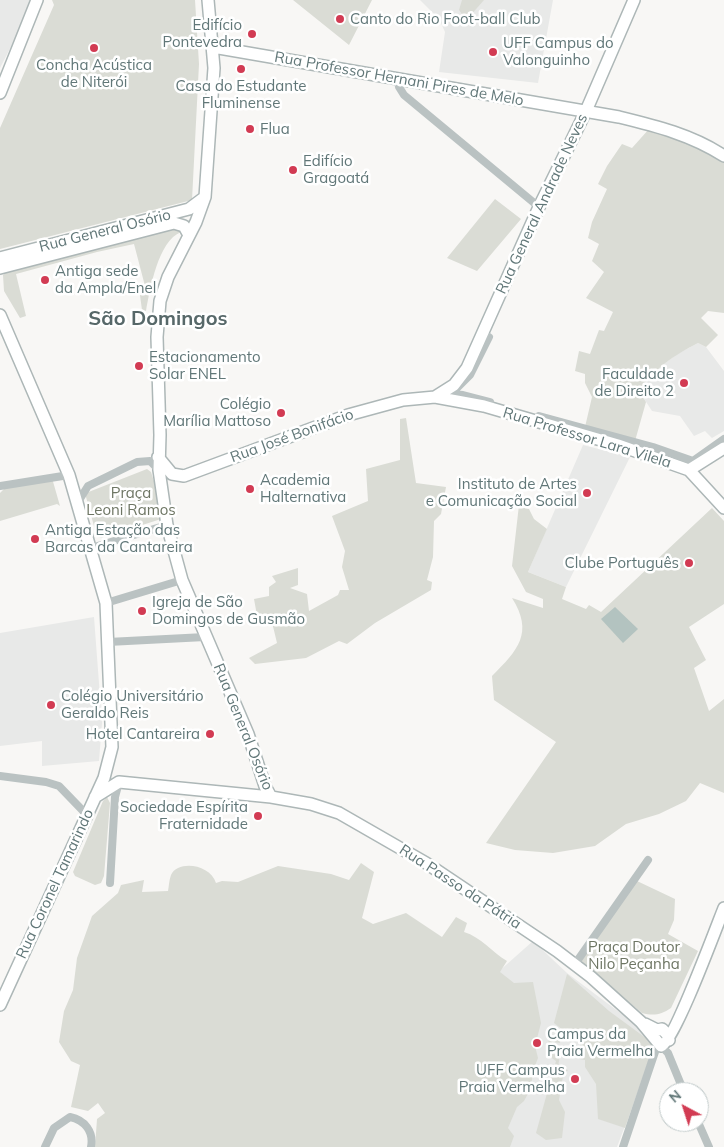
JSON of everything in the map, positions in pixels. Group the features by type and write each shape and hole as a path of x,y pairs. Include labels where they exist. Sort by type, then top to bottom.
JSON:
{"street":[{"path":"0,93 37,0"},
{"name":"Rua General Osório","path":"208,0 213,47 212,108 205,197 168,277 158,316 156,337 160,435 159,470 167,526 182,580 248,734 265,786 271,797"},
{"name":"Rua General Andrade Neves","path":"435,397 454,385 467,368 539,206 586,111 634,0"},
{"name":"Rua Professor Hernani Pires de Melo","path":"213,47 586,111 671,131 695,140 724,156"},
{"path":"398,79 399,87 404,95 539,206"},
{"name":"Rua General Osório","path":"0,258 189,209 205,197"},
{"name":"Rua General Osório","path":"0,268 174,223 184,226 189,235"},
{"path":"0,315 69,476 106,603 112,747 110,763 113,776 119,782"},
{"path":"489,337 470,374 452,394 463,394 653,447 693,461 724,440"},
{"name":"Rua José Bonifácio","path":"158,457 172,474 184,476 348,415 403,400 435,397"},
{"name":"Rua Professor Lara Vilela","path":"435,397 484,406 618,445 689,470 724,508"},
{"path":"689,470 724,448"},
{"path":"78,502 88,486 137,462 150,462 159,470"},
{"path":"0,486 69,476"},
{"path":"91,548 167,526"},
{"path":"106,603 182,580"},
{"path":"108,642 205,637"},
{"name":"Rua Coronel Tamarindo","path":"0,1005 110,763"},
{"path":"0,776 59,786 87,815"},
{"path":"95,797 119,782"},
{"path":"110,883 115,797 119,782"},
{"name":"Rua Passo da Pátria","path":"119,782 257,795 330,810 368,829 456,882 575,964 662,1040"},
{"path":"257,795 265,786"},
{"path":"575,964 648,860"},
{"path":"623,1147 662,1040 678,1024 680,1014 724,908"},
{"path":"662,1040 680,1082"},
{"path":"45,1147 54,1128 70,1117 86,1126 92,1139 91,1147"},
{"path":"702,1132 709,1147"}],"shaded area":[{"path":"0,0 35,0 0,68"},
{"name":"UFF Campus do Valonguinho","path":"420,0 553,0 538,83 439,72 445,32 439,19"},
{"name":"Faculdade de Direito 2","path":"698,343 706,347 724,371 724,431 712,438 705,431 694,436 680,416 652,411 639,391 651,374 677,354"},
{"name":"Instituto de Artes e Comunicação Social","path":"583,445 630,457 566,587 528,572"},
{"path":"615,607 638,629 623,643 601,619"},
{"name":"Colégio Universitário Geraldo Reis","path":"94,617 102,723 99,761 42,766 42,741 0,746 0,633"},
{"name":"Campus da Praia Vermelha","path":"533,941 567,973 623,1015 656,1044 617,1147 301,1147"}],"green space":[{"path":"52,0 195,0 199,64 192,200 0,249 0,128 54,5"},
{"name":"Canto do Rio Foot-ball Club","path":"293,0 372,0 349,45"},
{"path":"462,0 484,0 470,16 464,17 459,10"},
{"path":"649,129 724,150 724,313 708,311 701,318 718,335 706,347 698,343 680,353 658,369 639,391 646,402 635,441 585,427 592,397 585,383 585,374 575,371 579,351 590,354 599,330 604,331 613,312 586,298 604,272 592,261 599,244 588,238 592,222 607,189 598,184 607,166 622,144 632,148"},
{"path":"495,199 521,219 477,271 447,258"},
{"path":"177,225 181,232 166,245 161,255 156,267 146,311 142,310 139,288 145,286 134,244 16,274 26,316 20,318 4,291 3,275 7,271"},
{"path":"406,418 416,483 446,487 441,514 434,521 433,557 427,580 432,582 431,590 375,623 347,644 339,641 306,658 255,664 249,658 277,643 271,618 258,621 254,599 269,596 269,587 276,582 272,576 298,568 298,585 290,588 307,594 309,611 338,595 340,590 349,590 342,567 345,551 332,516 368,501 366,469 400,460 400,419"},
{"name":"Praça Leoni Ramos","path":"147,469 151,472 164,512 161,519 102,538 97,537 86,493"},
{"path":"52,478 60,506 57,504 0,521 0,493 8,485"},
{"path":"519,505 529,509 534,519 547,529 528,572 566,587 562,599 586,609 589,605 601,612 712,508 724,521 724,604 689,627 706,660 694,668 709,711 724,699 724,793 700,783 686,801 659,814 626,824 595,846 553,853 515,850 486,843 556,742 494,700 492,676 516,649 522,631 519,610 512,598 543,608 543,599 526,592 512,566"},
{"path":"107,797 110,803 104,876 101,883 95,885 75,876 73,872 103,801"},
{"path":"361,863 374,872 362,918 373,924 406,913 442,937 456,917 467,923 464,932 476,937 507,961 500,972 514,983 533,982 541,1023 535,1046 538,1058 533,1071 531,1088 524,1101 517,1107 508,1128 514,1136 510,1147 95,1147 97,1119 105,1113 98,1103 88,1111 71,1107 80,1065 71,1061 59,1042 64,1011 73,990 77,958 92,916 118,893 121,885 144,880 142,892 168,891 171,875 180,867 187,866 201,868 213,877 216,883 222,881 238,882 278,866 331,874 349,880"},
{"name":"Praça Doutor Nilo Peçanha","path":"637,881 675,899 674,920 668,934 698,951 671,1008 657,1014 642,1013 580,962"},
{"path":"567,974 609,1011 654,1044 625,1128 598,1119 596,1084 585,1067 585,1060 579,1059 581,1032 563,1030 554,1023"},
{"path":"556,1031 561,1031 560,1043 552,1042 552,1054 560,1055 558,1067 568,1070 563,1076 559,1100 565,1112 562,1138 546,1140 536,1133 556,1061 546,1054 549,1039 554,1039"}],"place":[{"name":"Canto do Rio Foot-ball Club","path":"340,19"},
{"name":"Edifício Pontevedra","path":"252,34"},
{"name":"Concha Acústica de Niterói","path":"94,48"},
{"name":"UFF Campus do Valonguinho","path":"493,52"},
{"name":"Casa do Estudante Fluminense","path":"241,69"},
{"name":"Flua","path":"250,129"},
{"name":"Edifício Gragoatá","path":"293,170"},
{"name":"Antiga sede da Ampla/Enel","path":"45,280"},
{"name":"Estacionamento Solar ENEL","path":"139,366"},
{"name":"Faculdade de Direito 2","path":"684,383"},
{"name":"Colégio Marília Mattoso","path":"281,413"},
{"name":"Academia Halternativa","path":"250,489"},
{"name":"Instituto de Artes e Comunicação Social","path":"587,493"},
{"name":"Antiga Estação das Barcas da Cantareira","path":"35,539"},
{"name":"Clube Português","path":"689,563"},
{"name":"Igreja de São Domingos de Gusmão","path":"142,611"},
{"name":"Colégio Universitário Geraldo Reis","path":"51,705"},
{"name":"Hotel Cantareira","path":"210,734"},
{"name":"Sociedade Espírita Fraternidade","path":"258,816"},
{"name":"Campus da Praia Vermelha","path":"537,1043"},
{"name":"UFF Campus Praia Vermelha","path":"575,1079"}],"district":[{"name":"São Domingos","path":"158,319"}]}
